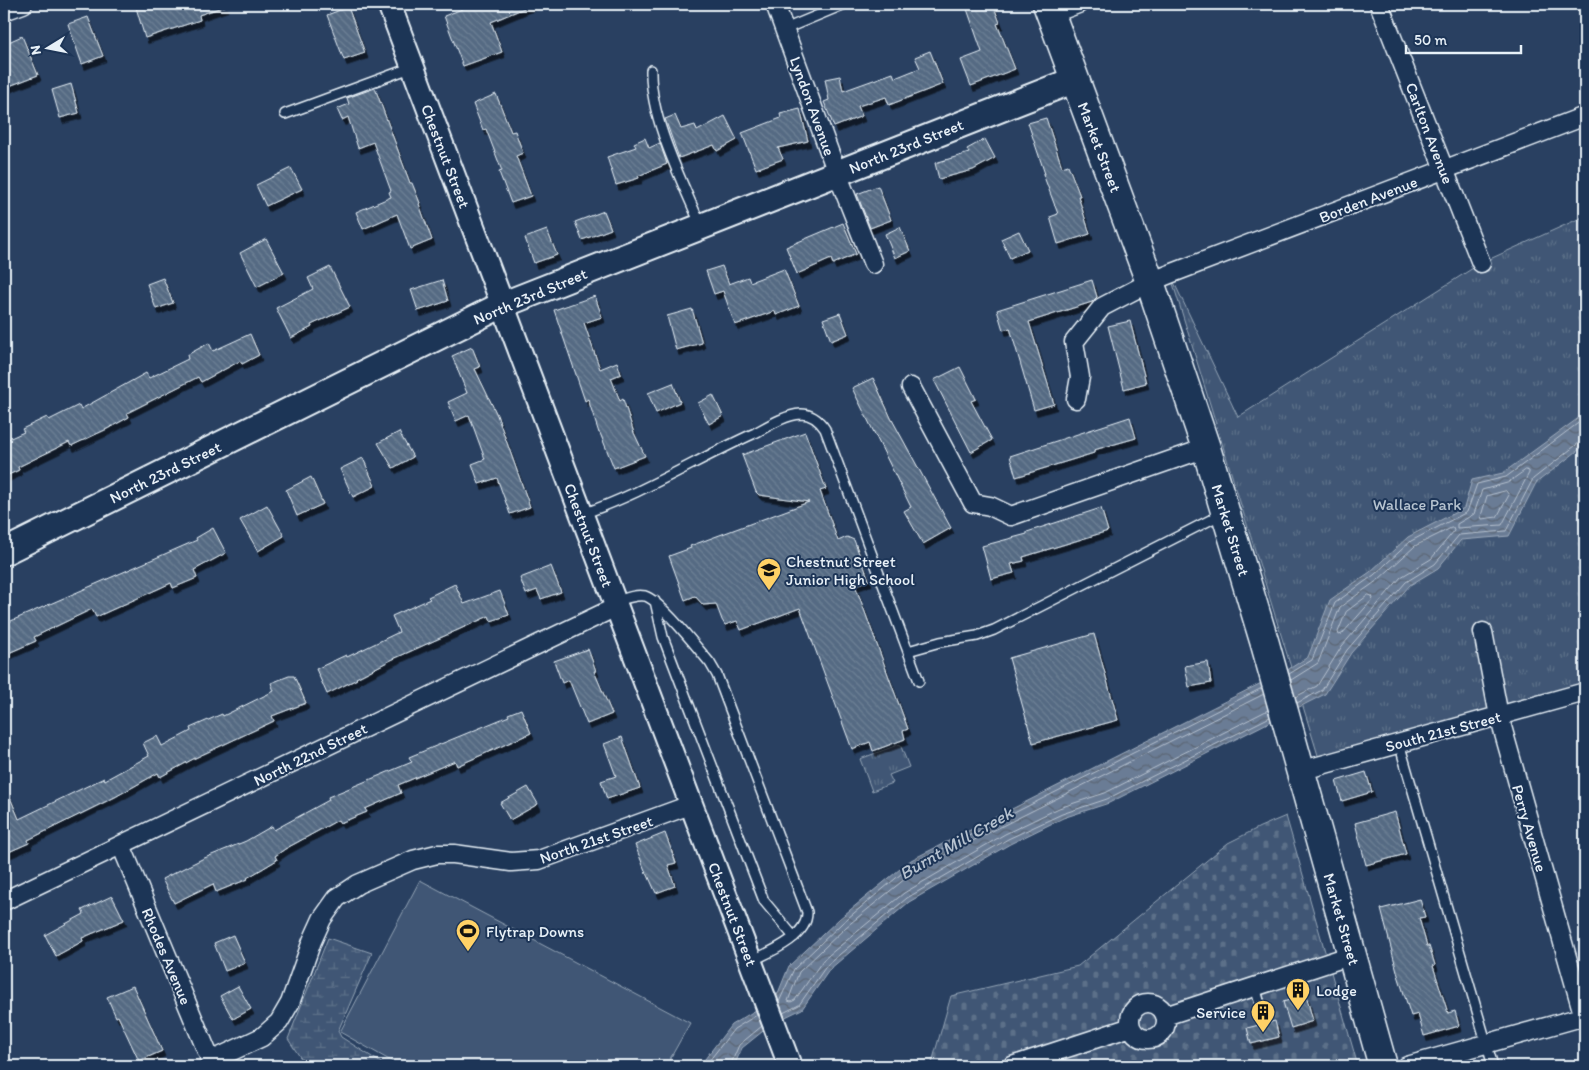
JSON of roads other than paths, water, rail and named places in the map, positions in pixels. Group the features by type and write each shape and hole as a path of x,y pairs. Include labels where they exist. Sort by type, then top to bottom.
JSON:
{"main road":[{"name":"Market Street","path":"1049,9 1150,282 1206,448 1226,512 1383,1066"},
{"name":"North 23rd Street","path":"4,552 502,305 1074,80"}],"street":[{"path":"4,11 23,4"},
{"name":"Chestnut Street","path":"389,4 690,805 787,1056"},
{"name":"Lyndon Avenue","path":"775,4 837,173 873,264"},
{"path":"1049,9 1078,4"},
{"name":"Carlton Avenue","path":"1379,4 1481,263"},
{"name":"Borden Avenue","path":"1076,399 1080,377 1074,342 1102,307 1150,282 1585,116"},
{"path":"911,387 973,504 990,506 1012,516 1206,448"},
{"name":"North 22nd Street","path":"4,901 615,605"},
{"name":"Perry Avenue","path":"1483,632 1499,716 1585,1018"},
{"name":"South 21st Street","path":"1300,771 1585,692"},
{"name":"North 21st Street","path":"212,1064 262,1037 279,1022 290,1003 312,941 322,919 337,898 358,884 413,860 437,854 454,854 511,862 539,860 690,805"},
{"name":"Rhodes Avenue","path":"121,845 212,1064"},
{"path":"1165,1016 1352,956"},
{"path":"1146,1004 1157,1006 1165,1016 1165,1027 1154,1038 1142,1038 1133,1032 1131,1027 1131,1015 1140,1006 1146,1004"},
{"path":"1407,1066 1585,1018"},
{"path":"1012,1066 1131,1027"}],"lane":[{"path":"784,29 845,4"},
{"path":"285,114 413,67"},
{"path":"651,70 652,89 659,118 702,226"},
{"path":"581,514 606,506 728,445 790,417 801,414 810,416 819,421 825,429 919,681"},
{"path":"908,651 940,642 977,636 994,630 1203,522 1226,512"},
{"path":"615,605 634,596 648,597 655,601 710,663 717,675 807,912 808,919 794,937 784,945 751,961"},
{"path":"655,601 663,637 764,901 794,937"},
{"path":"1399,743 1493,1066"},
{"path":"1255,987 1263,1014"}],"water":[{"name":"Burnt Mill Creek","path":"1585,410 1585,445 1536,483 1509,536 1461,540 1438,568 1410,585 1351,653 1325,694 1109,803 1063,818 1010,844 909,902 830,969 802,1009 773,1023 742,1048 734,1066 702,1066 705,1059 731,1025 776,998 789,966 839,919 911,860 1289,669 1308,657 1330,600 1370,572 1408,537 1464,508 1472,480 1503,473 1580,417"}],"place":[{"name":"Chestnut Street Junior High School","path":"769,591"},
{"name":"Flytrap Downs","path":"468,952"},
{"name":"Lodge","path":"1298,1011"},
{"name":"Service","path":"1263,1033"}],"park label":[{"name":"Wallace Park","path":"1417,504"}]}
